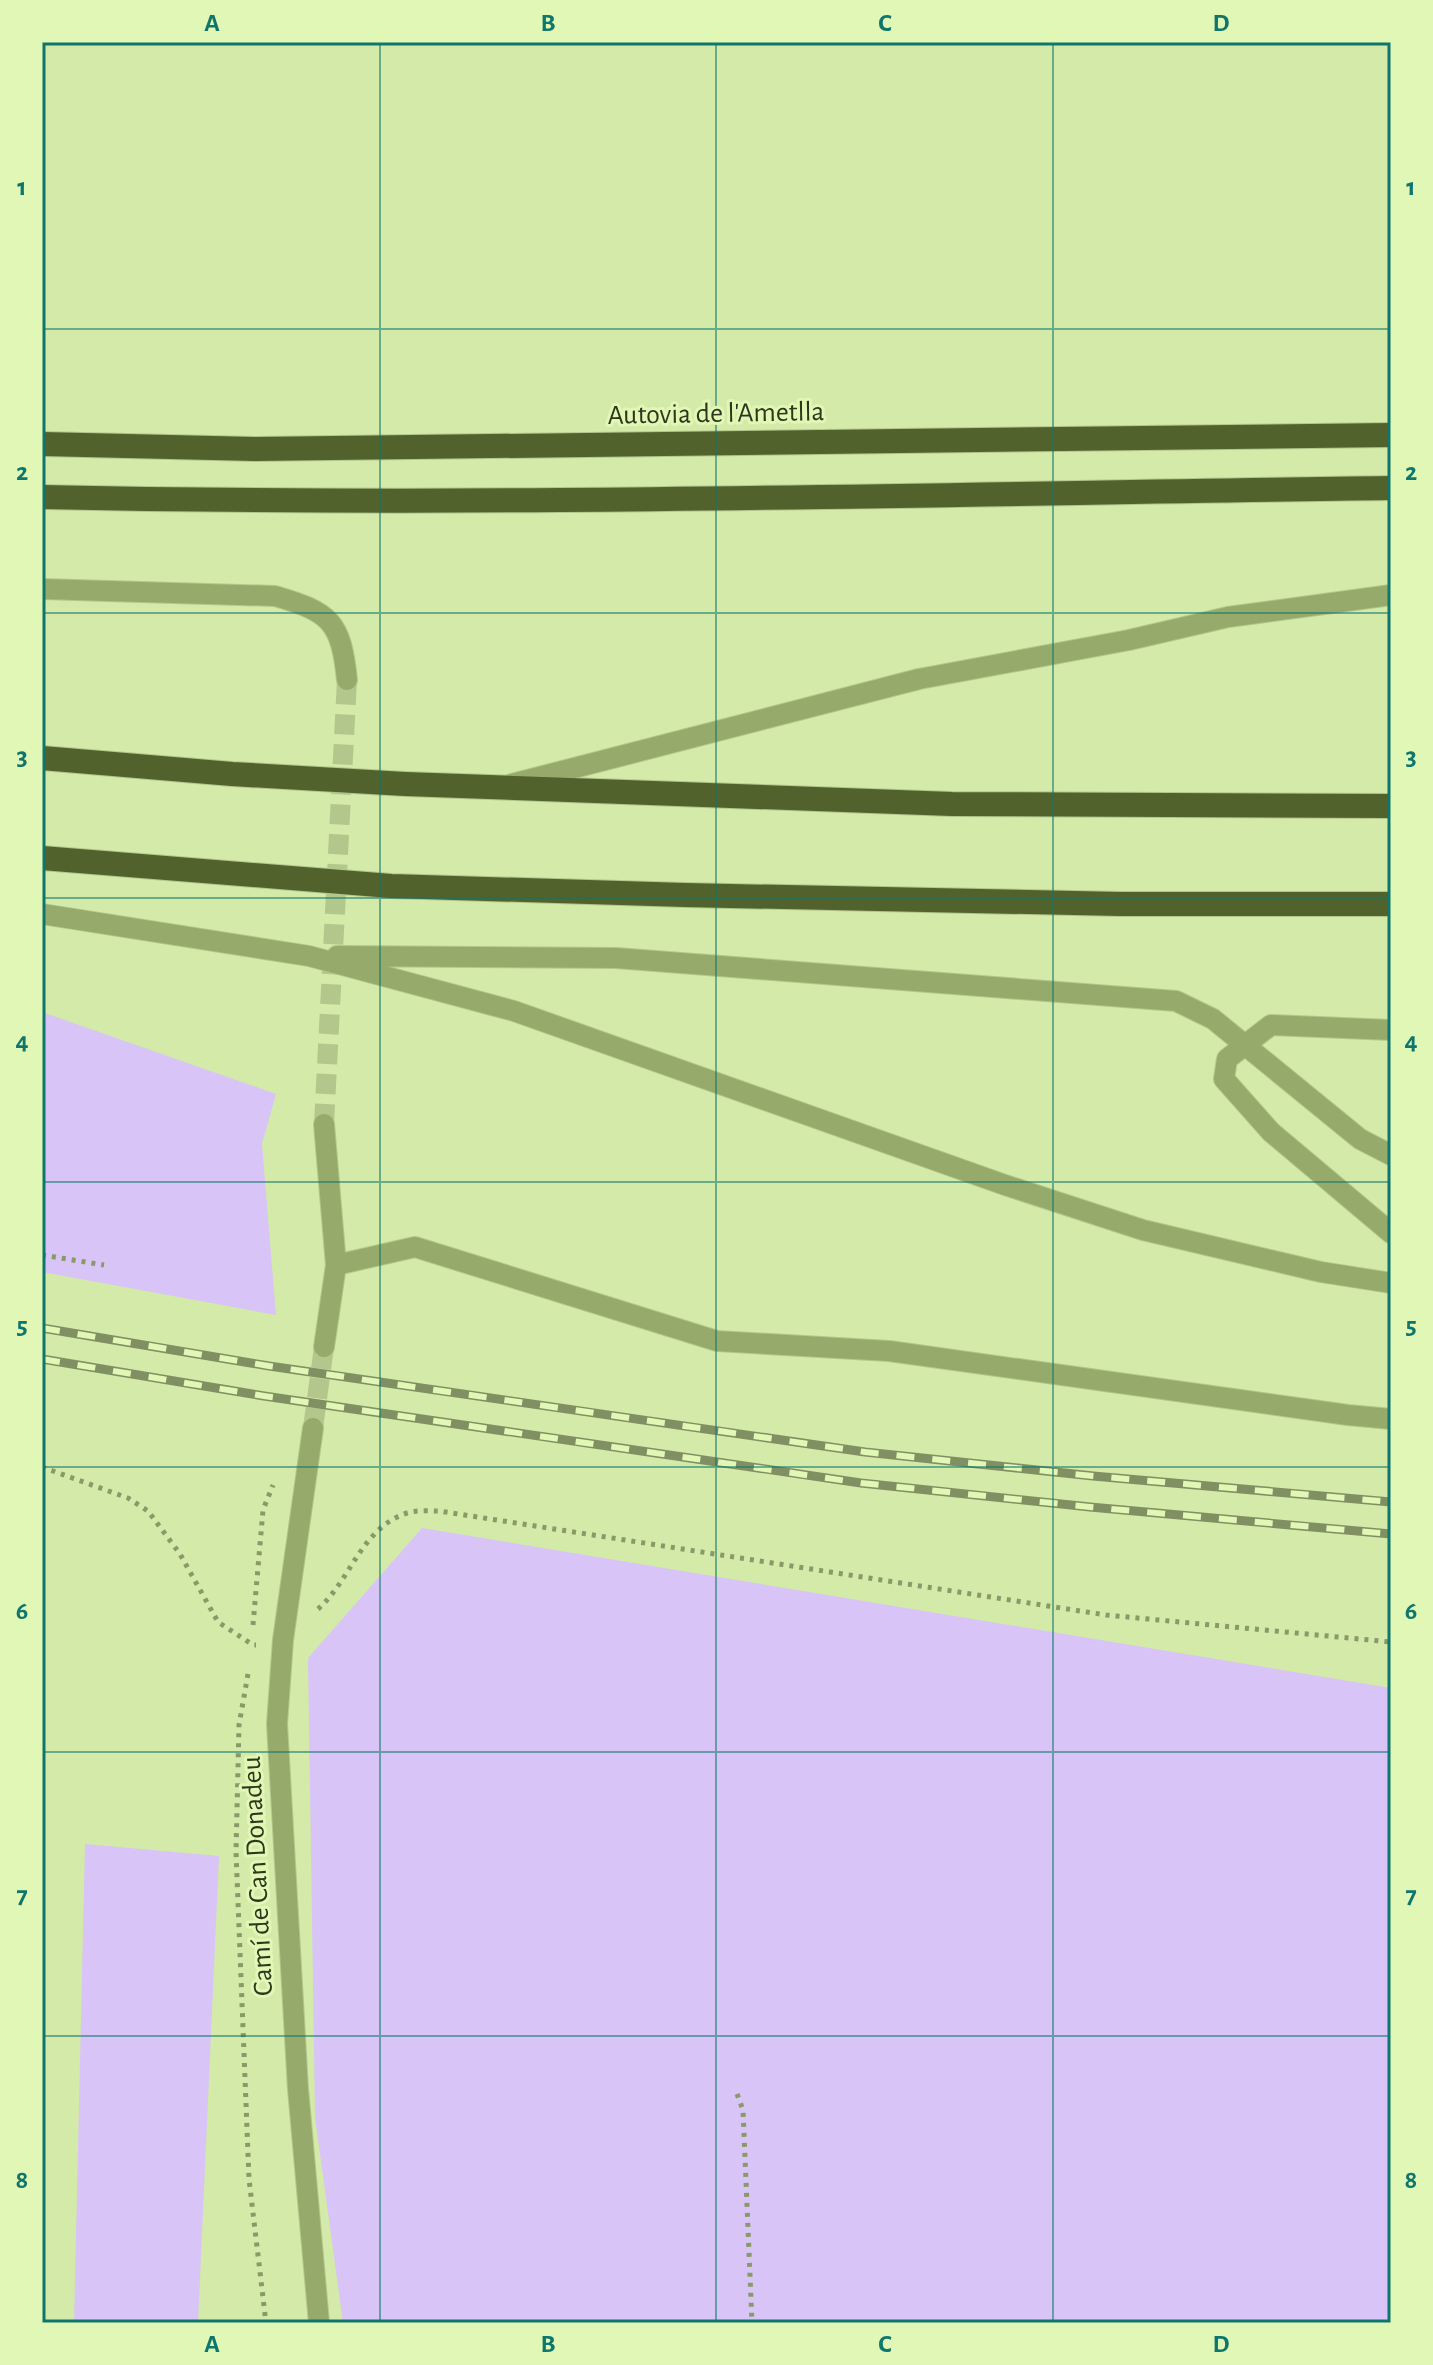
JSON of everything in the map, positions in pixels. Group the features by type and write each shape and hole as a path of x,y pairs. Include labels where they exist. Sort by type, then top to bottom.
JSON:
{"highway":[{"name":"Autovia de l'Ametlla","path":"42,444 255,449 1391,435"},
{"path":"42,497 204,501 1391,488"},
{"path":"42,758 232,774 497,788 952,804 1391,806"},
{"path":"42,858 391,886 1121,904 1391,904"}],"street":[{"path":"42,589 275,596 310,606 332,622 344,652 347,680"},
{"path":"497,788 919,679 1129,640 1228,617 1391,595"},
{"path":"42,914 309,956 514,1011 1005,1185 1143,1230 1321,1272 1391,1283"},
{"path":"309,956 616,958 1176,1001 1213,1019 1360,1139 1391,1155"},
{"path":"1391,1030 1271,1025 1227,1059 1224,1079 1271,1132 1391,1233"},
{"path":"324,1124 336,1265 324,1347"},
{"path":"336,1265 415,1247 717,1341 889,1351 1391,1419"},
{"name":"Camí de Can Donadeu","path":"313,1428 283,1640 277,1724 298,2089 319,2323"}],"path":[{"path":"42,1255 104,1265"},
{"path":"42,1467 128,1498 148,1511 180,1554 218,1622 253,1645 283,1640 328,1601 357,1554 383,1525 408,1513 439,1511 1106,1615 1391,1642"},
{"path":"251,1659 253,1645"},
{"path":"249,1672 239,1725 236,1852 249,2179 266,2323"},
{"path":"737,2094 743,2110 752,2323"}],"shaded area":[{"path":"42,1012 276,1094 262,1144 276,1315 42,1272"},
{"path":"422,1528 1391,1688 1391,2323 343,2323 315,2117 308,1658"},
{"path":"85,1844 219,1856 198,2323 74,2323"}],"tunnel":[{"path":"324,1124 347,680"},
{"path":"313,1428 324,1347"}],"railway":[{"path":"42,1328 269,1366 865,1452 1391,1502"},
{"path":"42,1359 264,1396 861,1483 1391,1534"}]}
